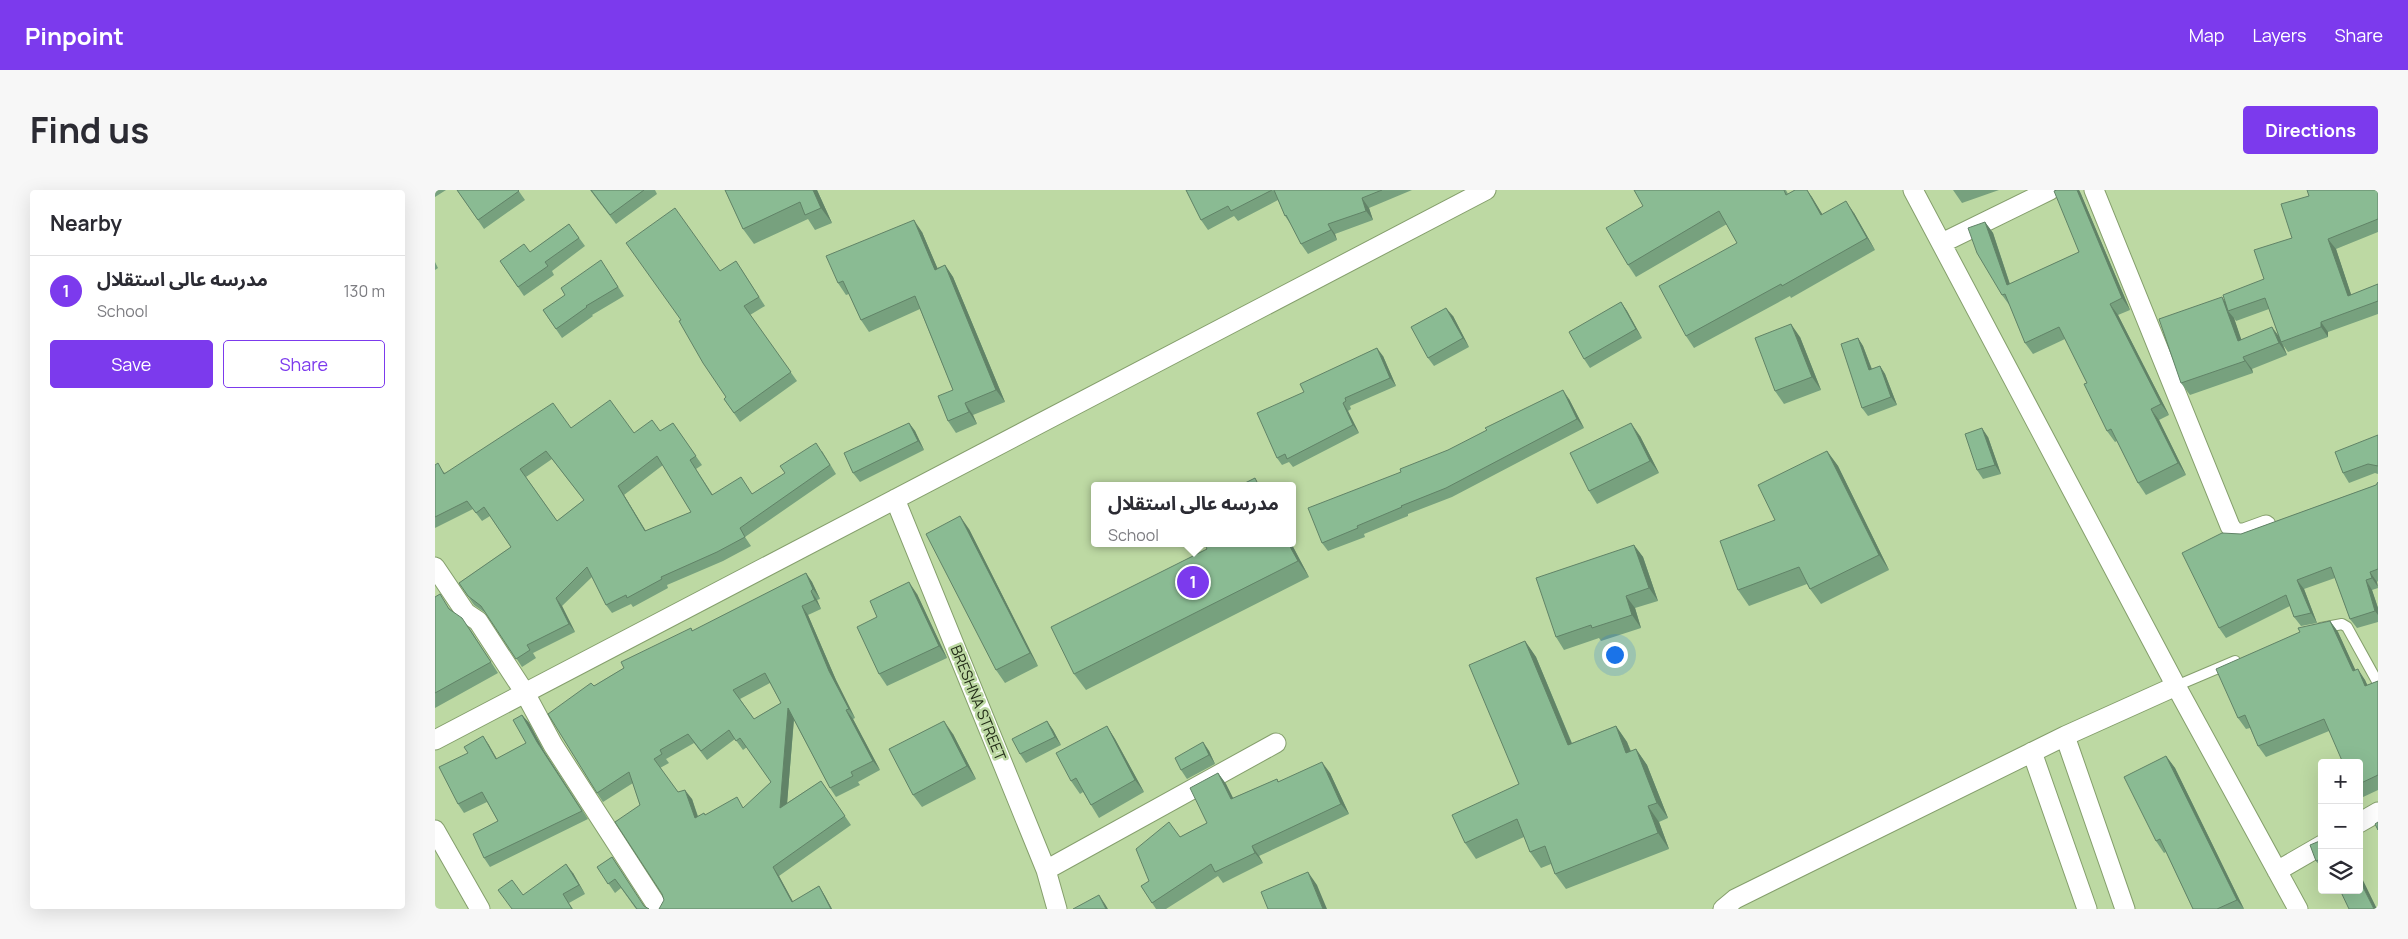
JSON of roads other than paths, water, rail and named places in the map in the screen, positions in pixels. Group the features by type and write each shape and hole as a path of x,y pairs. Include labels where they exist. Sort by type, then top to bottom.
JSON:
{"street":[{"path":"435,740 1486,190"},
{"path":"1913,190 2176,686 2298,909"},
{"path":"1942,243 2050,190"},
{"path":"2094,190 2230,526 2235,532 2244,534 2280,520"},
{"name":"BRESHNA STREET","path":"895,499 1046,870 1057,909"},
{"path":"435,567 466,613 478,621 525,693 553,745 659,909"},
{"path":"1732,906 2032,752 2176,686"},
{"path":"2065,736 2125,909"},
{"path":"1046,870 1276,743"},
{"path":"2032,752 2087,909"},
{"path":"2363,821 2378,812"},
{"path":"435,830 480,909"},
{"path":"2277,870 2318,847"}],"lane":[{"path":"2308,632 2333,625 2347,627 2378,683"},
{"path":"2176,686 2247,656"}],"place":[{"name":"مدرسه عالی استقلال","path":"1193,582"}]}
